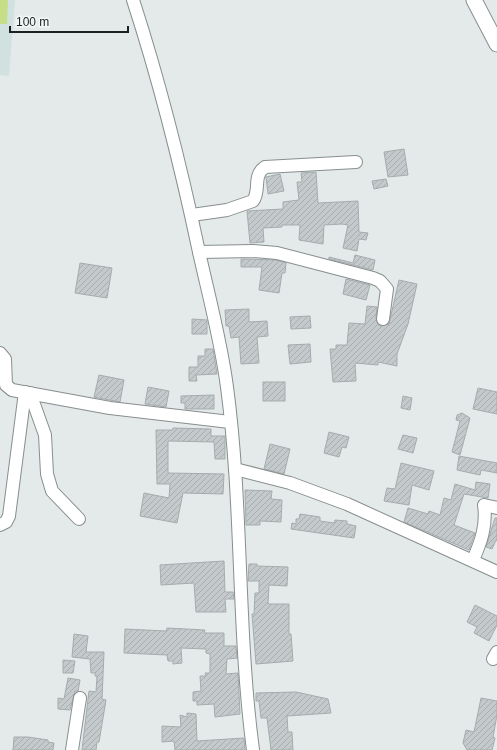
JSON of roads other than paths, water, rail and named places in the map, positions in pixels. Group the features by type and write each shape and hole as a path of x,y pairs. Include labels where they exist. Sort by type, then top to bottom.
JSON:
{"main road":[{"path":"474,0 497,44"}],"street":[{"path":"133,0 157,76 192,216 227,386 235,469 246,670 253,750"},
{"path":"192,216 227,210 253,201 256,194 258,177 266,168 356,162"},
{"path":"199,252 253,251 277,253 373,278 380,281 387,289 383,318"},
{"path":"0,353 5,359 6,385 8,388 27,393 110,408 230,422"},
{"path":"27,393 44,435 47,474 52,491 79,519"},
{"path":"0,526 6,522 9,516 27,393"},
{"path":"235,469 290,483 347,504 497,572"},
{"path":"473,560 484,531 486,516 484,505 497,508"},
{"path":"72,750 80,698"}]}
